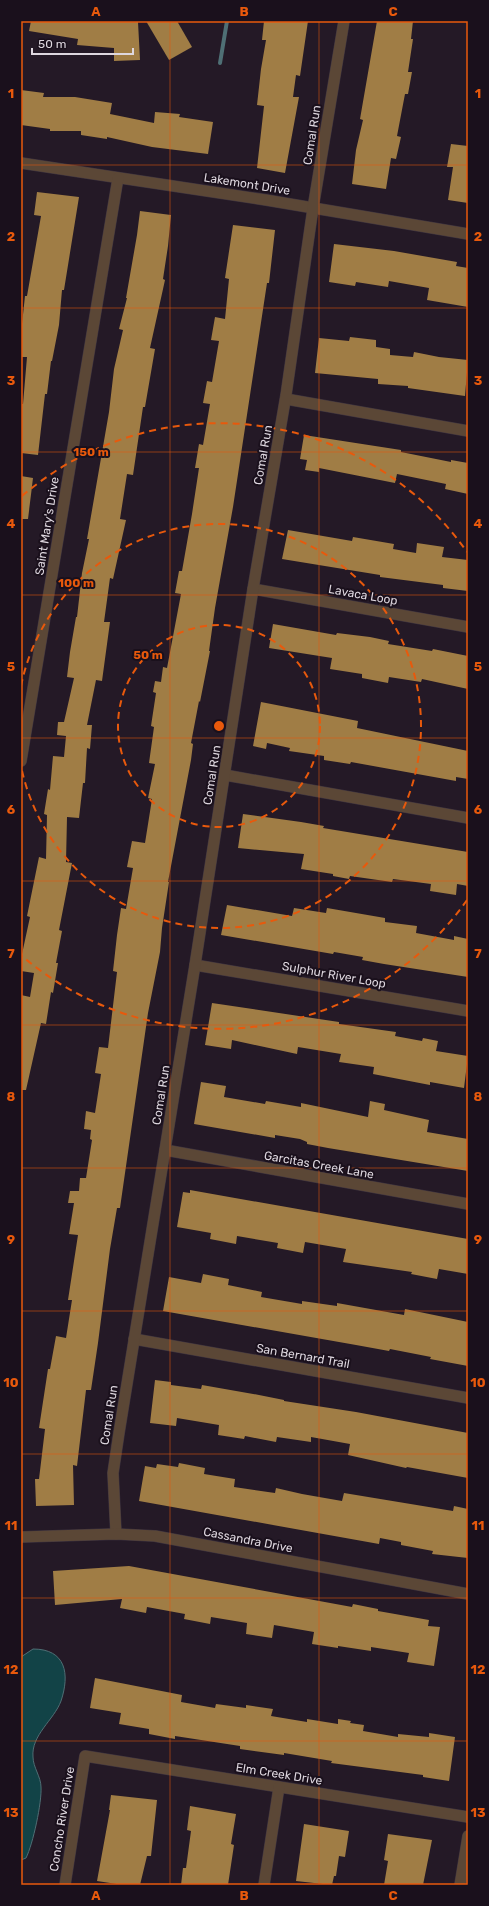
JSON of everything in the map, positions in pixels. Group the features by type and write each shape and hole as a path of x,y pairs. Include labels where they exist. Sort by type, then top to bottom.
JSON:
{"street":[{"name":"Comal Run","path":"116,1534 113,1473 195,965 253,589 286,400 313,208 344,21"},
{"name":"Lakemont Drive","path":"21,163 313,208 468,234"},
{"name":"Saint Mary's Drive","path":"21,761 118,178"},
{"path":"286,400 468,431"},
{"name":"Lavaca Loop","path":"253,589 468,627"},
{"path":"225,775 468,818"},
{"name":"Sulphur River Loop","path":"195,965 468,1011"},
{"name":"Garcitas Creek Lane","path":"165,1150 468,1204"},
{"name":"San Bernard Trail","path":"134,1339 468,1398"},
{"name":"Cassandra Drive","path":"21,1537 116,1534 155,1536 468,1594"},
{"name":"Elm Creek Drive","path":"85,1756 468,1817"},
{"name":"Concho River Drive","path":"65,1885 85,1756"},
{"path":"264,1885 279,1787"},
{"path":"460,1885 468,1836"}],"shaded area":[{"path":"33,1649 53,1653 59,1658 63,1665 65,1681 64,1691 58,1708 39,1735 33,1749 33,1761 41,1783 41,1794 39,1812 29,1852 26,1858 21,1860 21,1657"}],"building":[{"path":"31,21 138,22 140,60 114,61 114,48 77,45 78,39 29,31"},
{"path":"146,21 177,21 192,47 169,60"},
{"path":"264,21 308,21 300,76 296,75 293,97 299,97 285,173 257,168 264,106 257,105 266,40 262,40"},
{"path":"377,21 413,21 411,39 413,39 408,72 412,72 408,94 405,94 397,136 401,137 396,159 391,158 386,189 352,184 356,150 363,120 360,119"},
{"path":"21,90 44,93 43,97 75,97 112,103 110,114 154,123 155,112 180,114 179,117 213,122 208,154 152,147 107,137 107,139 81,135 81,131 50,131 50,129 21,125"},
{"path":"451,144 468,146 468,203 448,200 453,167 447,167"},
{"path":"37,192 79,197 64,290 62,290 59,325 51,361 47,394 45,394 38,455 21,453 21,404 23,404 27,357 21,357 21,333 25,296 27,296 41,216 34,215"},
{"path":"140,211 171,215 163,279 165,280 150,348 155,349 145,407 143,407 133,475 127,474 120,519 126,520 113,579 110,578 104,622 110,622 102,681 96,680 87,725 92,725 90,749 87,748 85,783 83,783 79,818 67,817 66,862 72,863 59,930 62,931 56,963 58,963 53,993 51,992 46,1024 41,1023 26,1090 21,1090 21,995 30,997 34,973 21,971 22,954 30,917 27,916 39,857 46,859 47,815 44,814 48,789 50,790 53,756 64,757 66,736 57,735 58,722 64,722 74,678 67,677 70,652 77,617 82,573 89,539 87,539 109,412 114,369 123,330 119,329 127,298"},
{"path":"233,225 275,230 269,283 267,283 233,507 215,608 210,651 191,743 193,744 191,760 168,882 160,952 148,1013 120,1208 117,1208 110,1249 91,1390 86,1390 77,1466 73,1465 74,1505 36,1506 35,1479 39,1479 45,1429 39,1428 48,1369 50,1369 56,1336 66,1338 72,1300 68,1300 78,1235 69,1234 74,1203 68,1203 70,1191 79,1191 80,1178 86,1178 92,1140 90,1139 91,1130 84,1129 86,1111 95,1113 101,1074 95,1073 99,1047 108,1048 117,972 113,971 117,935 121,908 126,909 133,868 127,867 132,841 145,843 152,799 148,798 155,764 149,763 154,727 151,726 156,693 153,692 155,681 161,682 163,667 167,668 181,594 175,593 179,571 182,571 192,514 199,468 195,468 199,444 203,445 210,404 203,403 207,381 212,382 219,341 211,340 215,317 225,319 229,279 225,278"},
{"path":"334,244 394,251 457,262 456,266 468,268 468,307 427,300 429,288 389,281 388,287 356,282 355,286 329,282"},
{"path":"350,337 376,340 376,347 390,349 390,355 413,357 414,352 439,357 468,360 465,396 408,388 408,386 378,384 378,379 315,373 319,338 349,341"},
{"path":"304,435 401,450 401,452 451,462 451,460 468,463 468,494 445,489 446,484 397,474 395,483 319,468 319,472 305,470 307,460 300,459"},
{"path":"21,476 33,478 28,519 21,519"},
{"path":"288,530 352,541 353,537 394,544 393,549 416,553 417,543 444,547 442,557 468,560 468,591 443,588 443,585 380,577 380,575 282,559"},
{"path":"273,624 336,635 337,633 370,637 389,641 388,644 432,651 433,649 468,656 468,689 422,679 421,682 389,677 388,683 362,678 362,674 330,669 332,658 269,648"},
{"path":"261,702 358,721 357,728 468,751 468,779 456,777 456,781 351,762 350,764 324,760 324,756 289,751 290,748 267,743 266,749 253,746"},
{"path":"243,814 301,822 324,826 323,828 468,852 468,886 457,884 456,895 430,891 431,884 393,879 392,882 350,876 349,879 333,876 333,874 301,869 304,854 238,848"},
{"path":"227,905 292,916 294,908 326,913 327,908 385,918 385,922 417,926 416,933 454,940 454,936 468,939 468,977 362,960 363,957 334,952 333,954 221,935"},
{"path":"212,1003 396,1032 395,1036 422,1041 423,1038 438,1041 436,1051 468,1056 464,1088 430,1082 430,1085 373,1074 374,1067 339,1062 341,1054 298,1047 297,1054 232,1040 231,1049 205,1045"},
{"path":"201,1082 226,1086 224,1097 265,1104 266,1101 301,1107 301,1103 368,1117 370,1101 385,1104 384,1110 429,1120 427,1132 468,1139 468,1171 307,1144 307,1142 300,1139 275,1135 275,1138 194,1124"},
{"path":"190,1190 468,1239 468,1274 439,1269 437,1279 411,1274 412,1272 343,1262 346,1249 305,1242 303,1253 277,1248 278,1243 237,1236 236,1244 210,1239 211,1233 177,1227 183,1192 190,1193"},
{"path":"203,1274 229,1279 228,1285 262,1292 261,1297 302,1304 302,1301 337,1306 337,1303 404,1315 405,1309 468,1322 468,1366 430,1359 431,1357 390,1349 389,1351 163,1311 169,1277 201,1283"},
{"path":"155,1380 171,1382 171,1385 201,1389 202,1385 468,1433 468,1478 406,1468 348,1455 350,1444 311,1437 311,1442 277,1437 276,1442 245,1436 244,1439 218,1435 219,1425 177,1418 176,1426 150,1423"},
{"path":"179,1463 205,1468 204,1474 235,1479 234,1487 275,1493 276,1488 342,1501 344,1493 453,1511 454,1506 468,1509 468,1558 432,1554 433,1551 401,1545 401,1542 380,1538 379,1544 139,1501 145,1466 156,1468 157,1464 178,1467"},
{"path":"129,1566 352,1607 353,1604 378,1609 378,1611 429,1620 428,1626 440,1627 434,1666 407,1662 409,1653 371,1647 371,1651 312,1644 314,1632 274,1625 272,1638 246,1634 247,1623 211,1617 210,1624 184,1619 185,1614 147,1607 146,1613 120,1608 122,1599 55,1605 53,1571"},
{"path":"95,1678 182,1695 181,1702 215,1708 216,1704 246,1708 246,1705 273,1709 271,1716 307,1722 307,1719 338,1724 338,1719 351,1721 350,1723 364,1725 363,1731 398,1737 398,1734 429,1737 429,1733 455,1737 449,1781 423,1777 423,1775 331,1763 332,1761 284,1753 284,1755 240,1749 240,1746 175,1736 175,1739 149,1734 149,1729 119,1724 121,1713 90,1708"},
{"path":"111,1795 157,1800 151,1856 147,1856 140,1885 123,1885 97,1881 110,1810"},
{"path":"190,1806 236,1814 231,1844 234,1845 228,1885 181,1885 183,1868 186,1868 191,1831 187,1830"},
{"path":"304,1824 349,1831 345,1857 339,1856 336,1876 334,1876 332,1885 296,1881"},
{"path":"388,1834 432,1840 423,1885 384,1885 388,1861 384,1860"}],"waterway":[{"path":"220,63 227,21"}]}
